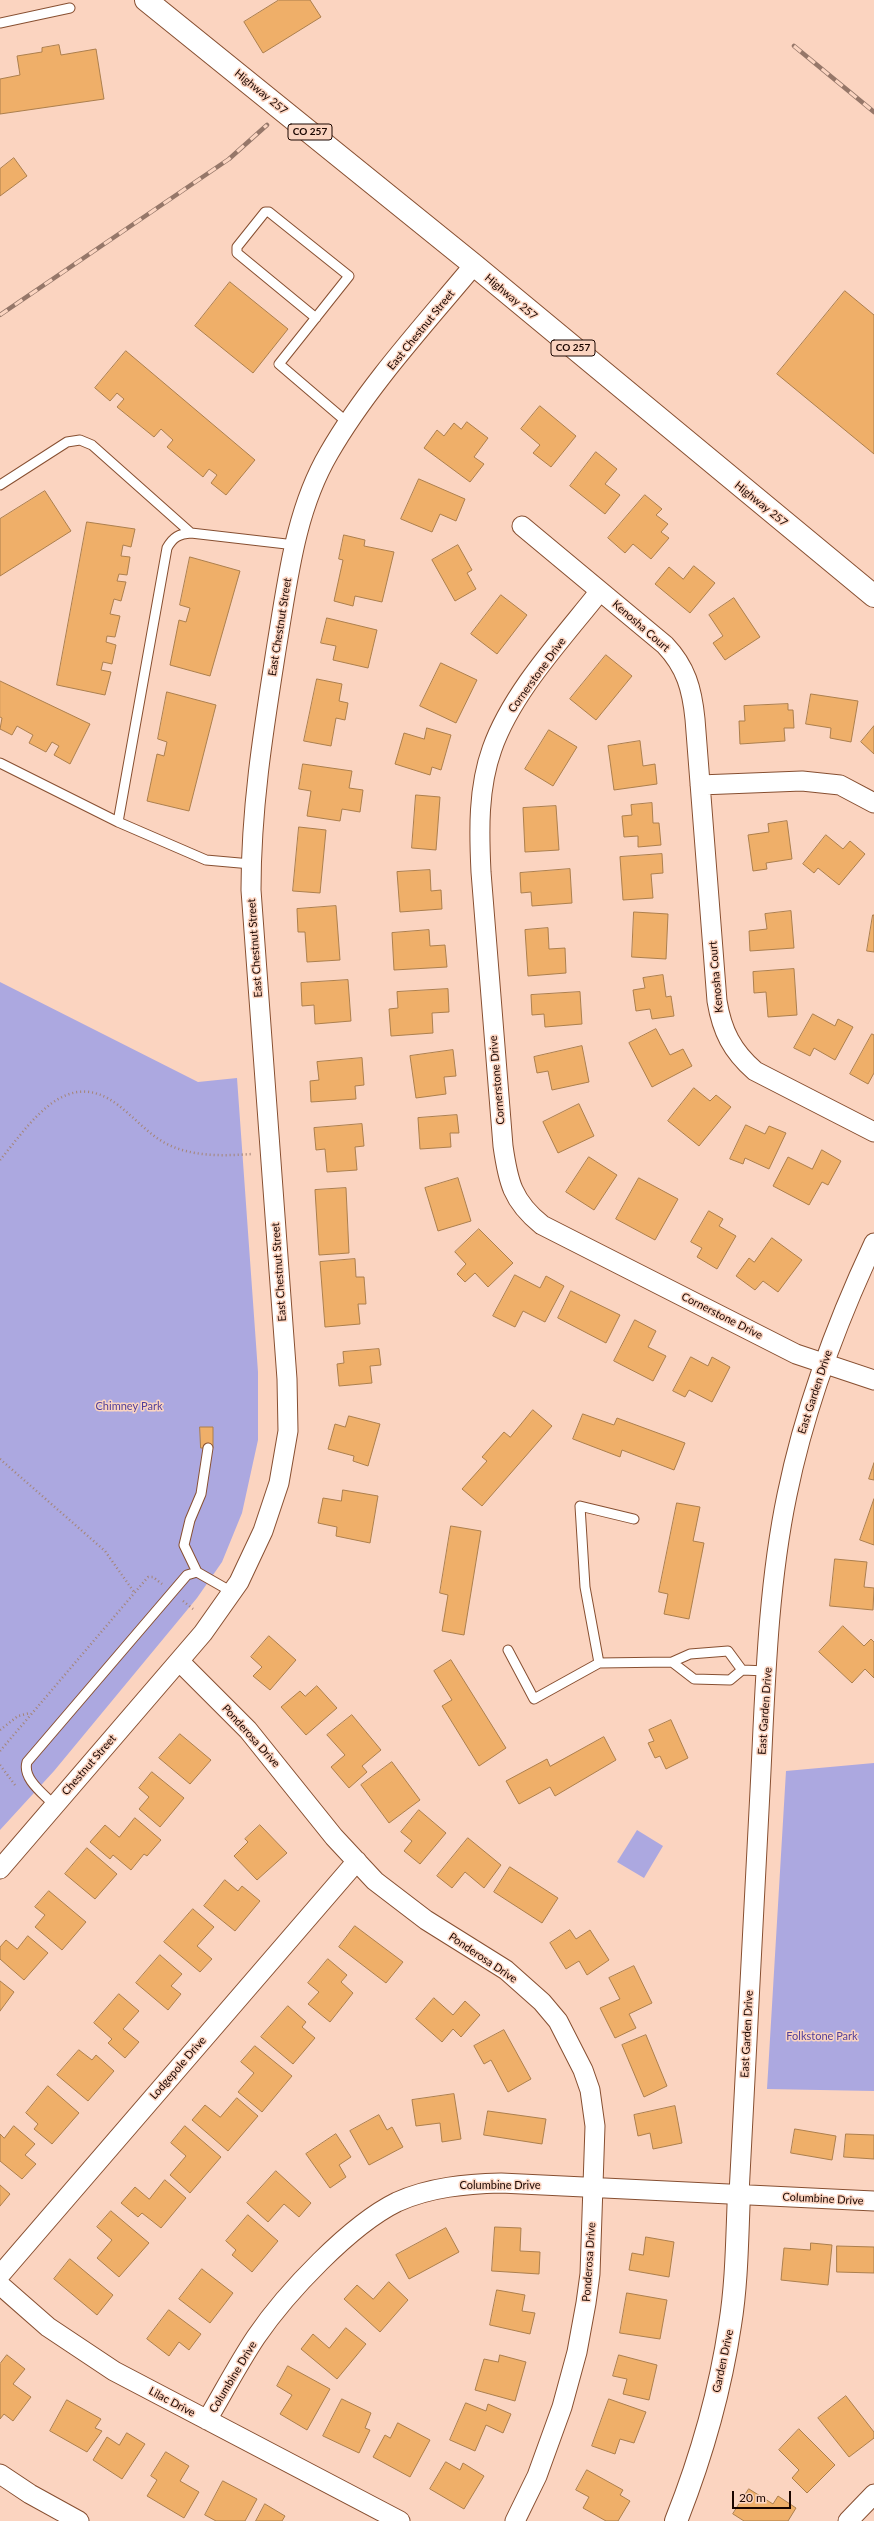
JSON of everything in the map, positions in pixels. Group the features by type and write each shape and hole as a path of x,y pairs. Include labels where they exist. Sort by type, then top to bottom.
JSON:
{"main road":[{"name":"Highway 257","path":"146,0 474,265 874,596"},
{"name":"Garden Drive","path":"676,2521 704,2442 723,2369 731,2323 739,2194"}],"street":[{"name":"East Chestnut Street","path":"179,1662 232,1592 252,1557 264,1531 279,1483 288,1431 287,1379 251,864 258,765 295,545 312,487 328,453 348,423 474,265"},
{"name":"Kenosha Court","path":"522,526 666,645 676,657 687,676 695,712 717,1001 720,1024 728,1042 739,1057 755,1071 874,1132"},
{"name":"Cornerstone Drive","path":"600,591 529,683 499,732 486,769 481,801 479,832 481,872 502,1138 508,1177 513,1192 527,1213 542,1225 796,1354 823,1365 874,1380"},
{"path":"700,785 802,781 832,784 840,785 874,803"},
{"name":"East Garden Drive","path":"739,2194 767,1671 778,1545 786,1496 810,1405 823,1365 874,1243"},
{"name":"Chestnut Street","path":"0,1869 179,1662"},
{"name":"Ponderosa Drive","path":"179,1662 248,1730 334,1837 375,1881 426,1920 506,1970 542,2002 558,2021 583,2070 590,2090 595,2126 590,2274 577,2352 562,2407 536,2476 515,2521"},
{"name":"Lodgepole Drive","path":"0,2276 356,1861"},
{"name":"Columbine Drive","path":"207,2420 256,2337 278,2309 347,2237 379,2212 420,2194 464,2184 594,2187 874,2201"},
{"name":"Lilac Drive","path":"0,2285 75,2347 114,2371 400,2521"},
{"path":"0,2474 30,2494 79,2521"},
{"path":"848,2521 874,2494"}],"lane":[{"path":"0,23 70,8"},
{"path":"316,318 237,250 237,247 267,212 349,276 316,318 279,364 348,423"},
{"path":"0,485 67,442 80,440 92,446 191,533"},
{"path":"118,822 167,548 172,539 182,534 191,533 295,545"},
{"path":"0,763 118,822 206,860 251,864"},
{"path":"208,1448 201,1494 190,1520 184,1545 198,1572 232,1592"},
{"path":"599,1663 585,1587 580,1506 634,1519"},
{"path":"54,1805 30,1780 26,1773 27,1762 187,1575 198,1572"},
{"path":"508,1650 534,1699 599,1663 672,1662 690,1654 728,1651 742,1670"},
{"path":"672,1662 694,1679 730,1680 742,1670 767,1671"}],"path":[{"path":"0,1160 53,1101 73,1091 83,1091 106,1097 155,1136 175,1147 190,1152 215,1155 270,1152"},
{"path":"0,1459 104,1551 134,1592"},
{"path":"0,1752 134,1592 150,1576 193,1609"},
{"path":"0,1730 18,1716 31,1714"}],"green space":[{"name":"Chimney Park","path":"0,982 198,1082 237,1078 258,1372 258,1440 242,1513 222,1562 197,1598 54,1771 0,1830"},
{"name":"Folkstone Park","path":"874,1763 874,2091 767,2089 786,1771"},
{"path":"637,1830 663,1846 644,1878 617,1862"}],"building":[{"path":"279,0 310,0 321,17 263,53 244,22"},
{"path":"59,45 61,55 96,49 104,99 0,114 0,79 20,75 17,56 42,52 42,48"},
{"path":"14,158 27,176 0,196 0,169"},
{"path":"230,282 288,329 253,373 195,326"},
{"path":"845,291 874,315 874,454 777,374"},
{"path":"126,351 255,460 226,495 211,483 217,475 209,469 203,477 167,447 173,440 161,429 154,437 117,407 124,399 117,393 110,401 95,388"},
{"path":"540,406 576,436 551,467 533,453 540,445 521,429"},
{"path":"467,422 488,438 474,457 484,464 470,482 424,448 437,430 444,436 454,423 461,429"},
{"path":"596,452 617,469 605,484 620,495 605,514 570,486"},
{"path":"419,479 465,499 456,521 440,514 432,532 401,519"},
{"path":"45,491 71,531 0,576 0,519"},
{"path":"645,495 662,509 656,515 668,524 661,532 669,538 651,559 633,544 625,553 608,538"},
{"path":"87,522 135,529 131,547 123,545 121,556 130,557 127,575 119,574 117,581 126,582 121,601 114,599 110,614 120,616 115,637 107,636 106,642 116,645 112,664 103,662 101,670 111,672 105,695 57,685"},
{"path":"344,535 365,540 364,546 394,552 382,602 355,596 353,606 334,601 343,560 339,559"},
{"path":"458,545 472,570 467,573 476,589 455,601 432,560"},
{"path":"190,557 240,571 210,676 170,665 179,620 186,622 190,608 180,605"},
{"path":"694,566 715,583 690,613 655,584 669,567 683,579"},
{"path":"501,595 527,615 497,654 471,634"},
{"path":"734,598 760,637 725,660 713,643 723,636 709,615"},
{"path":"327,618 377,630 368,668 333,660 336,646 321,643"},
{"path":"606,655 632,676 596,720 570,699"},
{"path":"441,663 477,680 456,723 420,706"},
{"path":"317,679 342,684 339,701 348,703 345,720 336,718 331,746 304,741"},
{"path":"0,681 90,724 70,764 54,755 59,746 52,742 46,752 29,743 33,735 17,726 12,735 0,729 2,718 0,717"},
{"path":"167,692 216,705 189,811 147,801 157,754 164,756 167,742 158,739"},
{"path":"811,694 858,701 851,742 830,738 831,728 806,724"},
{"path":"788,704 788,710 793,710 794,728 784,728 785,741 740,744 739,721 745,721 744,706"},
{"path":"874,726 874,754 861,742"},
{"path":"427,728 451,735 441,770 432,767 430,775 395,764 404,733 424,739"},
{"path":"549,730 577,747 553,786 525,769"},
{"path":"640,741 643,766 655,764 657,784 614,790 608,746"},
{"path":"303,764 352,771 349,788 363,790 360,812 342,809 340,821 307,816 311,791 299,789"},
{"path":"416,795 440,797 436,850 412,848"},
{"path":"652,803 653,823 659,823 661,845 638,847 638,836 624,837 622,816 632,815 631,805"},
{"path":"556,806 559,850 525,852 523,808"},
{"path":"787,821 792,859 766,863 767,869 753,871 748,835 769,832 768,824"},
{"path":"299,827 326,830 320,893 293,891"},
{"path":"826,835 843,849 850,841 865,854 839,885 818,868 814,873 803,864"},
{"path":"662,854 663,873 651,874 653,898 623,900 620,857"},
{"path":"570,869 572,903 532,906 531,892 521,893 520,873"},
{"path":"430,870 431,891 441,890 442,909 400,912 397,872"},
{"path":"336,906 340,960 307,962 305,932 298,932 297,909"},
{"path":"791,911 794,948 750,951 749,931 767,929 765,914"},
{"path":"634,912 668,914 666,959 632,957"},
{"path":"874,915 874,952 867,951"},
{"path":"548,928 549,949 565,948 566,973 528,976 525,930"},
{"path":"429,930 430,946 445,945 447,967 394,970 392,933"},
{"path":"794,969 797,1015 768,1017 766,992 754,993 753,972"},
{"path":"663,975 666,997 671,996 674,1016 652,1019 650,1009 636,1011 633,990 645,988 643,978"},
{"path":"348,980 351,1021 315,1024 314,1005 302,1006 301,983"},
{"path":"448,989 449,1012 432,1013 433,1033 391,1036 389,1009 398,1008 397,992"},
{"path":"580,992 582,1024 545,1027 544,1014 532,1015 531,995"},
{"path":"813,1014 835,1026 838,1019 853,1027 835,1060 814,1048 810,1056 794,1048"},
{"path":"656,1029 670,1055 683,1049 692,1066 652,1087 629,1043"},
{"path":"872,1034 874,1035 874,1073 868,1084 850,1074"},
{"path":"582,1046 589,1082 552,1090 548,1071 537,1073 534,1057"},
{"path":"453,1050 456,1076 444,1077 446,1094 416,1098 410,1056"},
{"path":"362,1058 364,1085 355,1086 356,1099 311,1102 310,1081 319,1080 317,1062"},
{"path":"694,1088 710,1101 716,1095 731,1107 699,1146 668,1121"},
{"path":"579,1104 594,1136 558,1153 543,1122"},
{"path":"457,1115 459,1133 450,1133 451,1147 420,1149 418,1118"},
{"path":"362,1124 364,1146 355,1147 357,1170 327,1172 325,1149 316,1150 314,1128"},
{"path":"746,1125 765,1134 769,1126 786,1133 769,1169 745,1158 743,1164 730,1159"},
{"path":"822,1150 841,1161 828,1185 822,1182 809,1205 773,1186 788,1157 812,1169"},
{"path":"589,1157 617,1175 594,1210 566,1192"},
{"path":"458,1178 471,1221 438,1231 425,1188"},
{"path":"639,1178 678,1199 655,1240 616,1219"},
{"path":"346,1188 349,1253 319,1255 315,1190"},
{"path":"709,1211 723,1219 719,1226 736,1236 717,1269 697,1257 702,1248 691,1242"},
{"path":"479,1229 513,1263 488,1287 475,1273 465,1282 457,1274 466,1264 455,1252"},
{"path":"772,1238 802,1260 778,1292 763,1281 755,1290 736,1276 749,1258 754,1262"},
{"path":"355,1259 356,1277 364,1277 366,1304 358,1304 360,1324 325,1327 320,1262"},
{"path":"515,1275 540,1288 546,1276 564,1286 545,1322 523,1311 515,1327 493,1316"},
{"path":"571,1291 620,1315 606,1343 558,1318"},
{"path":"635,1320 656,1331 648,1347 666,1356 653,1381 614,1361"},
{"path":"379,1349 381,1365 370,1366 372,1383 339,1386 337,1364 344,1363 343,1352"},
{"path":"691,1357 708,1366 712,1357 730,1367 712,1402 689,1390 685,1397 673,1391"},
{"path":"533,1410 552,1426 482,1506 462,1489 487,1461 482,1457 504,1432 510,1437"},
{"path":"583,1414 614,1425 617,1418 685,1443 674,1470 622,1450 620,1457 573,1439"},
{"path":"349,1416 380,1424 368,1466 353,1461 354,1456 328,1449 335,1424 345,1427"},
{"path":"200,1427 213,1427 213,1448 201,1448"},
{"path":"874,1463 874,1480 869,1479"},
{"path":"343,1490 378,1496 370,1543 336,1536 337,1527 318,1523 323,1498 341,1501"},
{"path":"874,1499 874,1545 860,1540"},
{"path":"677,1503 700,1507 693,1541 704,1543 689,1619 664,1614 668,1594 659,1592"},
{"path":"451,1526 481,1531 464,1635 442,1631 448,1595 440,1593"},
{"path":"835,1559 867,1562 864,1587 874,1588 873,1610 830,1606"},
{"path":"843,1626 864,1646 871,1639 874,1642 874,1678 865,1669 852,1683 819,1652"},
{"path":"269,1636 296,1660 270,1690 253,1676 262,1667 251,1657"},
{"path":"451,1660 506,1748 479,1766 442,1706 452,1700 434,1671"},
{"path":"317,1686 337,1708 306,1735 281,1707 300,1691 305,1696"},
{"path":"352,1715 381,1750 362,1766 367,1772 349,1788 331,1767 345,1755 327,1735"},
{"path":"671,1720 688,1758 666,1769 660,1756 655,1758 648,1743 654,1741 649,1730"},
{"path":"180,1734 211,1760 190,1784 159,1758"},
{"path":"604,1737 616,1760 555,1796 550,1787 519,1804 506,1781 547,1759 550,1766"},
{"path":"392,1762 420,1800 389,1823 361,1785"},
{"path":"152,1772 184,1798 160,1827 139,1809 149,1797 139,1788"},
{"path":"419,1810 446,1833 420,1864 404,1851 412,1841 401,1832"},
{"path":"135,1818 161,1840 147,1856 144,1854 131,1870 113,1855 110,1859 90,1842 105,1825 119,1837"},
{"path":"260,1825 287,1853 257,1880 234,1856 248,1842 245,1839"},
{"path":"468,1838 501,1865 484,1888 465,1872 452,1888 437,1876"},
{"path":"87,1848 117,1874 95,1899 65,1874"},
{"path":"510,1867 558,1898 542,1923 494,1892"},
{"path":"225,1880 238,1891 242,1886 260,1901 235,1931 204,1906"},
{"path":"49,1891 86,1922 62,1950 35,1927 45,1915 35,1907"},
{"path":"193,1909 214,1927 197,1946 212,1959 200,1972 164,1942"},
{"path":"355,1926 403,1962 386,1983 339,1947"},
{"path":"570,1930 576,1939 590,1930 609,1960 587,1975 579,1961 566,1969 550,1943"},
{"path":"28,1936 48,1953 24,1980 0,1959 0,1947 6,1940 17,1949"},
{"path":"160,1955 182,1974 171,1986 181,1994 168,2010 136,1983"},
{"path":"328,1959 347,1975 341,1982 353,1993 330,2022 308,2004 319,1992 308,1983"},
{"path":"634,1966 652,2003 629,2014 636,2028 615,2038 600,2008 620,1999 609,1978"},
{"path":"0,1981 14,1992 0,2011"},
{"path":"119,1994 139,2011 123,2029 139,2042 125,2058 108,2043 112,2039 94,2023"},
{"path":"434,1998 453,2015 465,2001 480,2015 461,2037 453,2029 442,2042 416,2019"},
{"path":"288,2006 306,2022 302,2027 315,2038 293,2064 261,2037"},
{"path":"504,2030 531,2079 508,2092 491,2060 484,2064 474,2046"},
{"path":"646,2035 667,2086 644,2097 622,2045"},
{"path":"255,2046 292,2076 262,2112 238,2092 254,2073 241,2062"},
{"path":"79,2050 92,2060 96,2055 114,2071 88,2101 57,2075"},
{"path":"48,2086 79,2113 52,2144 34,2129 38,2124 26,2113"},
{"path":"454,2094 461,2139 442,2142 440,2123 416,2126 412,2100"},
{"path":"237,2098 258,2116 228,2151 192,2120 205,2105 220,2117"},
{"path":"675,2106 682,2143 653,2149 650,2133 638,2136 634,2115"},
{"path":"488,2111 546,2119 542,2144 484,2135"},
{"path":"379,2115 387,2130 392,2127 403,2147 369,2165 350,2131"},
{"path":"14,2126 35,2144 25,2155 36,2164 22,2179 0,2161 0,2134 4,2138"},
{"path":"185,2126 221,2157 190,2193 170,2175 186,2156 171,2143"},
{"path":"795,2129 836,2136 832,2160 791,2153"},
{"path":"336,2134 351,2157 339,2165 346,2177 330,2188 306,2154"},
{"path":"846,2134 874,2135 874,2159 844,2157"},
{"path":"276,2171 311,2203 299,2217 284,2204 268,2222 247,2203"},
{"path":"165,2180 186,2198 161,2228 142,2213 138,2217 121,2203 135,2187 149,2199"},
{"path":"0,2185 10,2194 0,2206"},
{"path":"111,2211 149,2243 119,2277 97,2258 112,2240 97,2227"},
{"path":"248,2215 278,2241 252,2272 232,2255 236,2250 226,2241"},
{"path":"495,2227 521,2228 520,2251 540,2252 539,2274 492,2271"},
{"path":"446,2228 459,2252 409,2279 396,2255"},
{"path":"646,2237 674,2242 669,2277 629,2270 632,2253 643,2255"},
{"path":"811,2243 832,2245 828,2285 781,2280 784,2248 810,2250"},
{"path":"837,2246 874,2247 874,2273 837,2272"},
{"path":"70,2259 113,2295 97,2315 54,2279"},
{"path":"202,2269 233,2293 210,2323 179,2299"},
{"path":"389,2282 408,2300 380,2332 344,2299 357,2285 373,2299"},
{"path":"497,2290 525,2295 522,2311 535,2313 530,2334 490,2325"},
{"path":"627,2293 667,2300 660,2339 620,2333"},
{"path":"169,2310 201,2334 189,2350 179,2342 169,2356 147,2339"},
{"path":"346,2328 366,2344 337,2379 301,2349 313,2334 329,2348"},
{"path":"7,2355 25,2369 13,2384 31,2397 13,2421 4,2414 0,2419 0,2364"},
{"path":"500,2355 526,2362 515,2401 475,2390 484,2359 498,2362"},
{"path":"619,2355 657,2365 649,2400 623,2394 627,2379 613,2376"},
{"path":"288,2366 330,2389 307,2430 280,2414 292,2395 277,2386"},
{"path":"846,2396 874,2432 874,2438 849,2457 818,2418"},
{"path":"342,2399 371,2413 365,2428 370,2430 359,2453 323,2436"},
{"path":"609,2399 646,2412 634,2443 620,2439 615,2454 592,2446"},
{"path":"67,2400 101,2419 95,2428 102,2431 87,2452 50,2431"},
{"path":"466,2403 486,2411 488,2404 511,2414 503,2433 486,2425 475,2451 450,2440"},
{"path":"398,2423 430,2440 410,2477 373,2457 385,2435 390,2438"},
{"path":"799,2429 835,2465 807,2493 792,2478 799,2470 779,2450"},
{"path":"127,2433 145,2444 122,2479 93,2460 107,2437 119,2445"},
{"path":"166,2452 189,2466 180,2481 199,2492 184,2518 147,2496 157,2480 151,2476"},
{"path":"446,2462 460,2470 463,2463 484,2476 464,2509 430,2489"},
{"path":"587,2470 623,2490 620,2495 630,2501 618,2521 606,2521 583,2508 589,2497 576,2490"},
{"path":"223,2481 257,2499 245,2521 216,2521 205,2515"},
{"path":"749,2489 773,2504 778,2496 796,2508 788,2521 744,2521 733,2514"},
{"path":"265,2504 285,2516 282,2521 256,2521"}],"railway":[{"path":"794,46 874,112"},
{"path":"0,315 229,159 267,125"}]}
